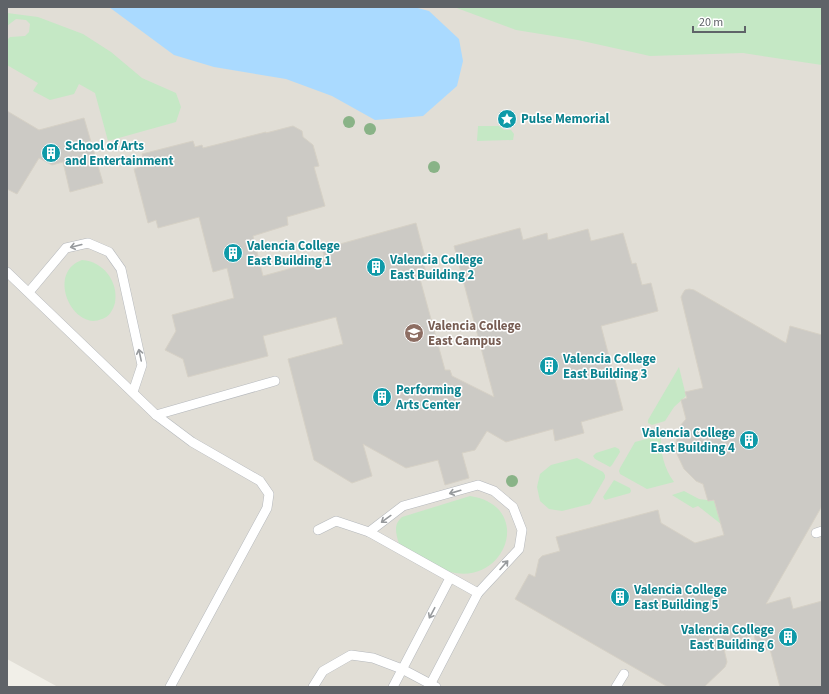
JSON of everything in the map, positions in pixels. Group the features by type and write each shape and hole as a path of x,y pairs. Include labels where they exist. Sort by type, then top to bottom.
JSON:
{"lane":[{"path":"29,292 66,248 88,243 109,252 121,269 142,365 133,392"},
{"path":"7,272 156,415 192,442 260,482 269,494 267,508 170,687"},
{"path":"156,415 275,381"},
{"path":"313,687 323,671 352,655 373,658 402,669 432,686 478,593 519,549 522,530 512,508 494,491 478,485 403,506 369,532"},
{"path":"318,530 336,521 369,532 393,544 478,593"},
{"path":"393,687 450,578"},
{"path":"616,687 624,674"}],"shaded area":[{"name":"Valencia College East Campus","path":"7,7 822,7 822,687 58,687 7,659"}],"green space":[{"path":"454,7 822,7 822,65 743,53 650,56 578,40 516,30"},
{"path":"7,13 38,17 83,34 111,52 142,78 176,93 181,107 176,122 108,141 95,93 79,84 74,94 50,100 33,91 38,83 7,65 7,40 10,37 25,36 29,32 30,24 26,20 16,19 7,26"},
{"path":"478,126 499,126 504,130 511,130 514,134 513,140 477,141"},
{"path":"82,260 97,264 112,280 116,295 115,303 112,311 107,317 93,321 84,318 76,312 70,304 66,294 65,284 67,274 72,266"},
{"path":"679,367 686,396 674,407 665,421 652,425 648,423 648,420"},
{"path":"661,435 663,460 674,482 647,489 620,474 620,468 635,442"},
{"path":"615,447 619,449 620,452 610,467 595,459 593,456 596,453"},
{"path":"577,458 603,472 605,478 590,504 562,511 549,509 540,501 537,487 540,474 551,465"},
{"path":"614,480 630,488 631,491 630,493 605,500 603,497"},
{"path":"684,491 699,499 715,501 721,524 698,506 693,508 672,495"},
{"path":"470,496 490,503 502,515 507,529 505,544 497,558 484,569 467,574 441,569 399,544 396,526 402,517"}],"water":[{"path":"109,7 414,7 429,11 459,39 463,61 457,86 423,116 375,120 332,96 286,79 214,67 174,55"}],"building":[{"name":"School of Arts and Entertainment","path":"7,111 39,130 84,118 103,183 70,192 63,162 52,165 39,158 17,194 7,189"},
{"path":"293,126 302,131 303,137 313,145 319,166 314,167 325,206 287,217 288,225 253,236 263,276 325,259 322,249 416,223 425,257 422,258 427,277 420,279 445,370 450,370 452,376 494,397 454,246 520,228 523,240 547,233 548,240 588,229 591,241 623,233 632,264 636,263 642,285 651,283 658,311 601,326 623,410 581,422 584,433 555,441 553,429 506,442 487,431 475,450 462,453 469,478 445,485 438,460 406,468 363,444 372,476 352,483 314,460 288,359 343,344 336,317 263,336 268,356 188,377 183,359 165,350 176,331 172,315 234,298 227,268 213,272 199,217 158,228 156,220 148,223 134,169 145,165 142,154 193,141 195,147 202,145 203,148"},
{"path":"685,290 694,290 786,343 790,326 822,335 822,506 766,604 790,597 793,609 822,601 822,687 780,687 770,649 758,652 754,635 723,645 727,662 725,667 704,687 668,687 515,599 529,574 535,577 539,559 542,556 560,551 556,537 658,510 661,523 695,543 724,535 714,500 708,501 703,484 696,481 684,469 677,454 677,435 680,426 686,419 681,400 687,398 685,392 703,388 681,297"}],"place":[{"name":"Pulse Memorial","path":"507,119"},
{"name":"School of Arts and Entertainment","path":"51,153"},
{"name":"Valencia College East Building 1","path":"233,253"},
{"name":"Valencia College East Building 2","path":"376,267"},
{"name":"Valencia College East Campus","path":"414,333"},
{"name":"Valencia College East Building 3","path":"549,366"},
{"name":"Performing Arts Center","path":"382,397"},
{"name":"Valencia College East Building 4","path":"749,440"},
{"name":"Valencia College East Building 5","path":"620,597"},
{"name":"Valencia College East Building 6","path":"788,637"}]}
